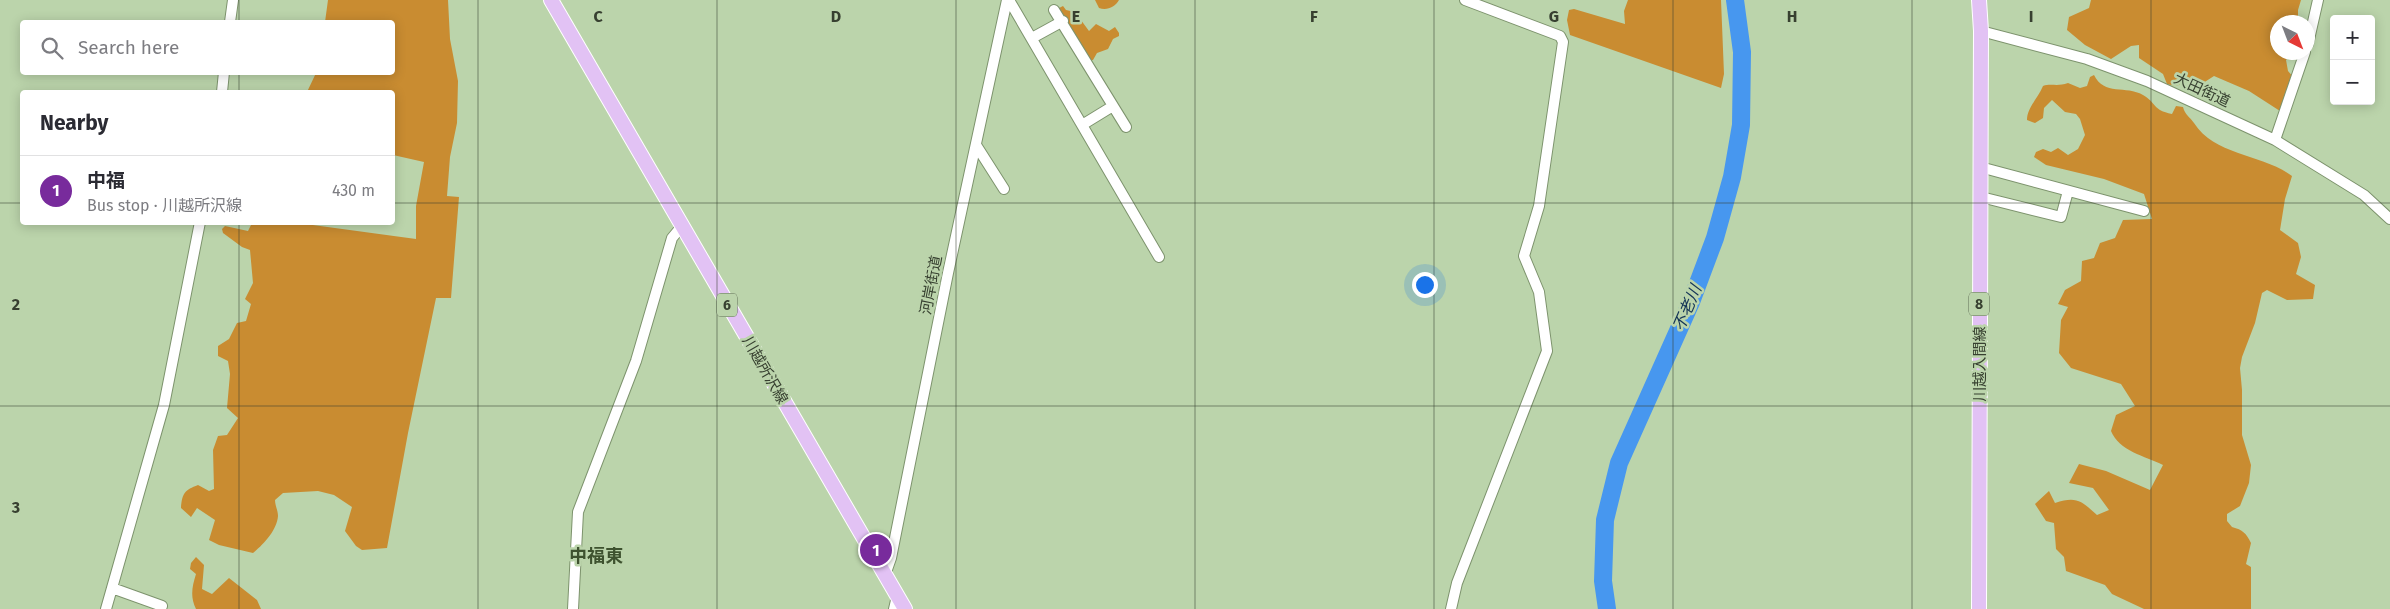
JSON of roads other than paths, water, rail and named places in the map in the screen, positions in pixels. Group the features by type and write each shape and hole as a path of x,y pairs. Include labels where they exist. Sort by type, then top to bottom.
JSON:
{"main road":[{"name":"川越所沢線","path":"551,0 885,575 896,602 904,609"},
{"name":"川越入間線","path":"1979,0 1981,31 1979,609"}],"street":[{"path":"230,20 233,0"},
{"path":"1008,0 1159,257"},
{"name":"河岸街道","path":"885,575 892,558 976,145 1008,0"},
{"path":"1451,609 1457,583 1547,350 1539,292 1524,256 1540,198 1562,42 1560,36 1465,0"},
{"path":"2315,15 2318,0"},
{"path":"1054,10 1126,127"},
{"path":"1032,38 1062,22"},
{"name":"大田街道","path":"1981,31 2087,60 2147,81 2275,140 2364,195 2390,219"},
{"path":"2275,140 2302,60"},
{"path":"222,90 224,75"},
{"path":"1082,125 1113,106"},
{"path":"976,145 1004,189"},
{"path":"1980,167 2144,212"},
{"path":"1980,197 2061,217 2068,191"},
{"path":"106,609 164,405 199,225"},
{"path":"573,609 578,512 636,361 672,238 682,226"},
{"path":"112,588 162,606"}],"waterway":[{"name":"不老川","path":"1607,609 1603,581 1605,520 1619,463 1691,302 1715,238 1732,177 1741,125 1742,52 1735,0"}],"place":[{"name":"中福","path":"876,550"}],"district":[{"name":"中福東","path":"596,556"}]}
